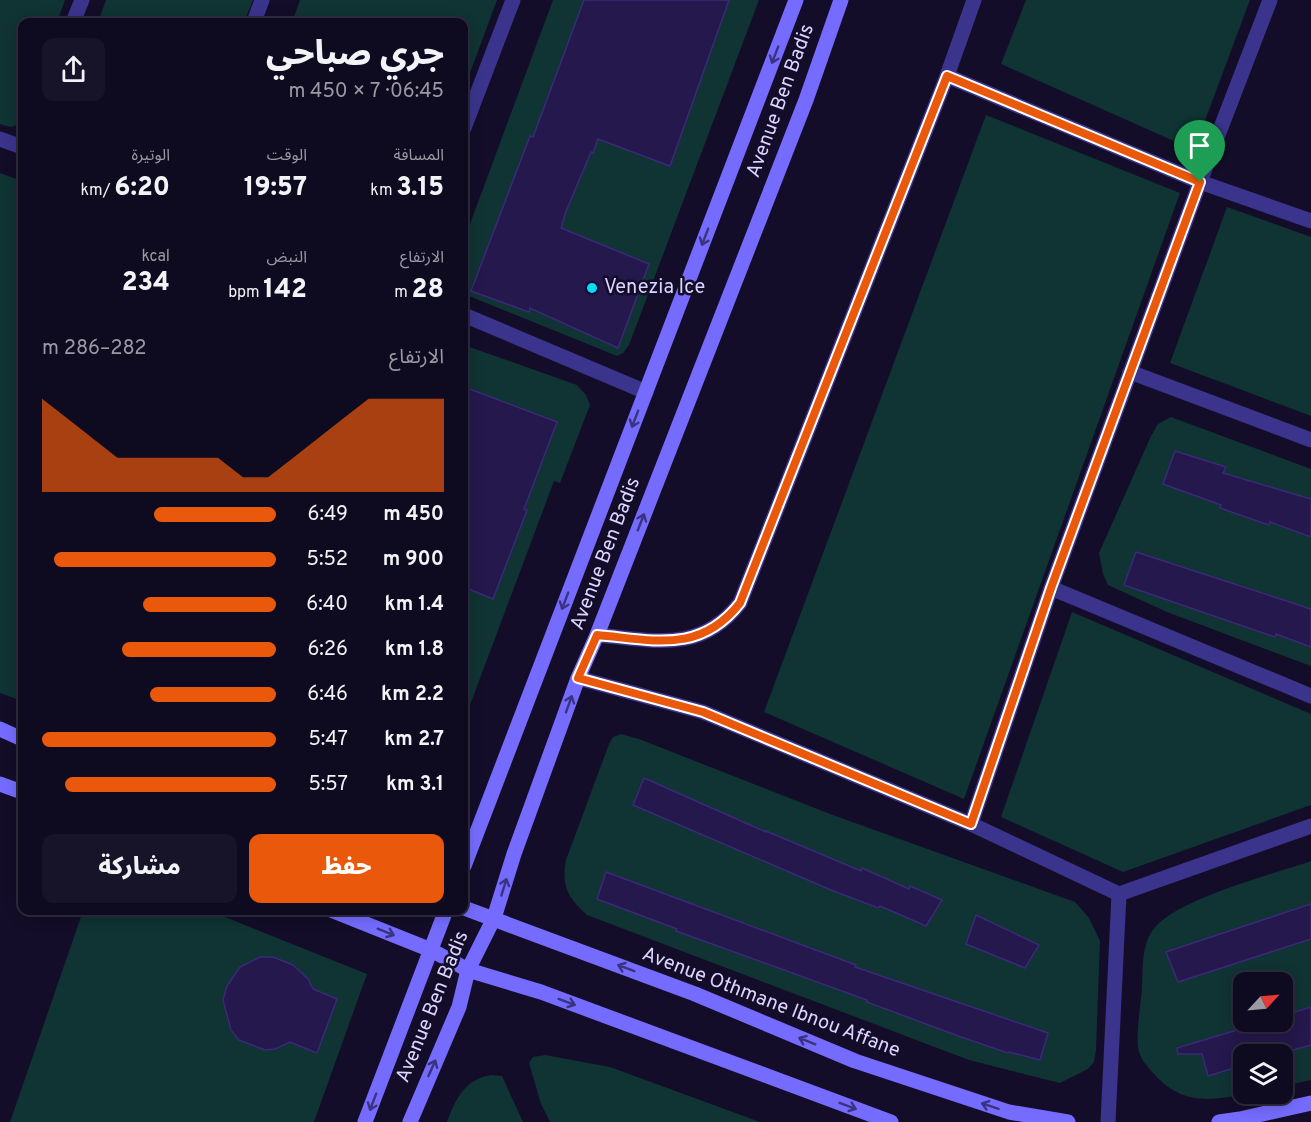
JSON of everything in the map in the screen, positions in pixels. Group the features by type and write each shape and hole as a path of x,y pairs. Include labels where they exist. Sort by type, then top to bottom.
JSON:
{"main road":[{"name":"Avenue Ben Badis","path":"468,856 796,0"},
{"name":"Avenue Ben Badis","path":"410,1122 459,1007 468,970 494,918 514,854 578,678 597,635 806,100 841,0"},
{"path":"0,729 18,737"},
{"path":"0,784 18,791"},
{"name":"Avenue Othmane Ibnou Affane","path":"468,909 695,994 855,1061 1009,1112 1068,1122"},
{"path":"344,915 431,950 468,970 541,992 891,1122"},
{"name":"Avenue Ben Badis","path":"365,1122 444,915"},
{"path":"1219,1122 1311,1103"}],"street":[{"path":"75,18 82,0"},
{"path":"255,18 262,0"},
{"path":"468,118 513,0"},
{"path":"597,635 672,642 707,633 728,619 740,603 947,76 974,0"},
{"path":"971,824 1051,588 1200,182 1270,0"},
{"path":"947,76 1200,182 1311,221"},
{"path":"0,139 18,146"},
{"path":"468,317 646,392"},
{"path":"1130,372 1311,440"},
{"path":"1051,588 1311,696"},
{"path":"578,678 703,712 971,824 1119,894 1311,826"},
{"path":"1108,1122 1119,894"}],"green space":[{"path":"0,0 65,0 58,18 18,18 18,123 13,127 0,124"},
{"path":"106,0 253,0 246,18 99,18"},
{"path":"300,0 497,0 468,78 468,18 293,18"},
{"path":"553,0 759,0 629,345 623,353 617,356 468,296 468,229"},
{"path":"1026,0 1250,0 1194,150 1001,64"},
{"path":"986,115 1180,193 964,799 764,712"},
{"path":"0,173 18,180 18,700 0,693"},
{"path":"1227,207 1311,237 1311,416 1170,363"},
{"path":"468,346 577,385 586,395 590,405 560,483 554,481 468,710"},
{"path":"1171,417 1311,469 1311,666 1167,612 1108,585 1103,574 1099,553 1151,436 1158,424"},
{"path":"1072,612 1311,714 1311,805 1123,872 1001,817"},
{"path":"621,734 830,814 1075,902 1089,918 1100,941 1094,1062 1088,1069 1060,1083 969,1060 587,915 575,903 565,884 566,860 609,744 613,737"},
{"path":"1311,861 1311,1080 1293,1084 1293,1044 1233,1044 1233,1096 1197,1098 1186,1096 1164,1084 1149,1068 1139,1051 1138,1026 1145,947 1151,932 1169,915 1229,888"},
{"path":"82,915 220,915 367,974 314,1122 10,1122"},
{"path":"545,1055 610,1067 760,1122 550,1122 541,1104 529,1063 533,1057"},
{"path":"492,1075 502,1076 523,1122 447,1122 454,1105 468,1085 475,1080"}],"building":[{"path":"584,0 729,0 670,166 598,139 565,214 561,228 649,264 618,348 530,308 529,312 471,291 530,136 533,137"},
{"path":"468,389 557,422 493,599 468,589"},
{"path":"1175,451 1226,467 1223,473 1311,499 1311,537 1270,522 1269,525 1220,508 1221,505 1163,484"},
{"path":"1136,552 1311,609 1311,647 1276,634 1275,637 1124,585"},
{"path":"644,778 861,871 862,868 909,889 910,886 942,900 926,926 880,906 878,908 831,890 633,805"},
{"path":"606,872 856,965 855,967 1048,1033 1040,1060 1008,1053 961,1037 867,1002 867,1000 676,931 677,929 597,899"},
{"path":"1311,904 1311,939 1178,982 1166,952"},
{"path":"976,915 1039,945 1025,968 966,944"},
{"path":"260,957 273,957 293,965 308,979 313,989 337,999 317,1053 290,1042 275,1049 265,1050 239,1040 231,1030 223,1000 227,986 240,967"},
{"path":"1311,1007 1311,1045 1293,1050 1293,1044 1233,1044 1233,1068 1208,1076 1202,1054 1178,1054 1177,1048 1233,1031 1293,1032 1293,1013"}],"place":[{"name":"Venezia Ice","path":"592,288"}],"route":[{"path":"947,76 1200,182 1051,588 971,824 703,712 578,678 597,635 672,642 707,633 728,619 740,603 947,76"}]}
